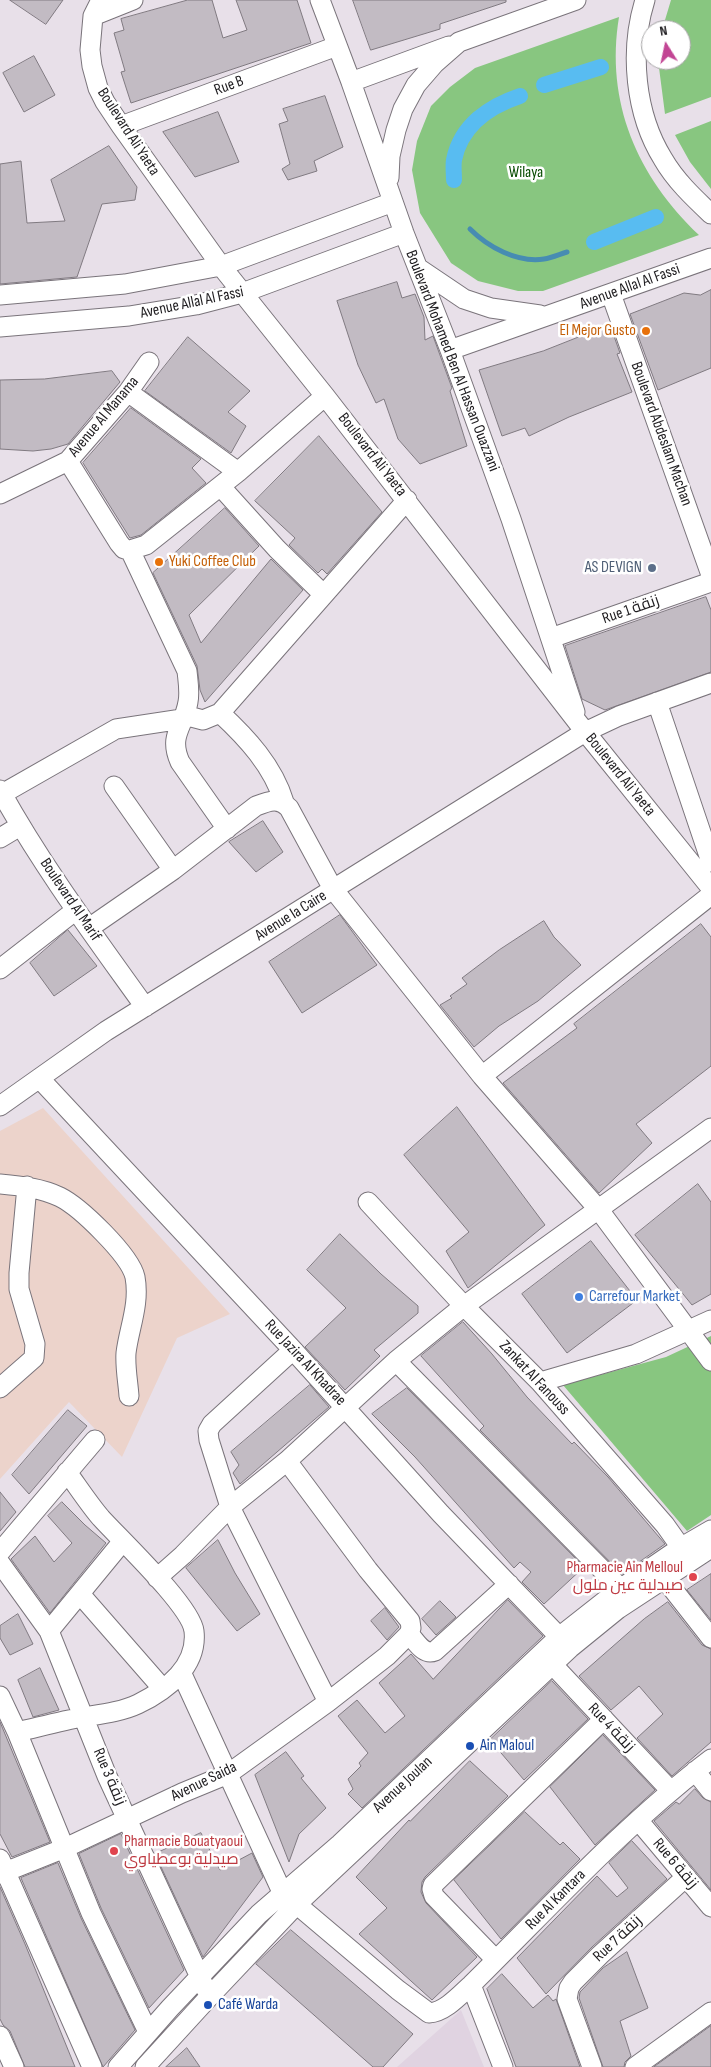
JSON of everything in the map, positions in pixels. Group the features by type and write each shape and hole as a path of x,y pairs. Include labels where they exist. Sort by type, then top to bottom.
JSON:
{"street":[{"path":"97,8 133,0"},
{"name":"Boulevard Mohamed Ben Al Hassan Ouazzani","path":"320,0 404,233 450,350 582,728"},
{"path":"351,82 576,0"},
{"path":"645,0 637,35 637,78 650,133 674,175 711,214"},
{"name":"Boulevard Ali Yaeta","path":"97,8 90,50 94,78 105,102 121,126 221,266 407,500 582,728 711,888"},
{"path":"391,195 390,156 396,130 404,109 416,85 435,63 460,42"},
{"name":"Rue B","path":"121,126 337,46"},
{"name":"Avenue Allal Al Fassi","path":"0,295 126,284 221,266 391,195"},
{"name":"Avenue Allal Al Fassi","path":"0,327 129,316 196,305 242,293 404,233"},
{"name":"Avenue Allal Al Fassi","path":"450,350 711,258"},
{"name":"Avenue Allal Al Fassi","path":"418,268 464,299 491,308 516,313 549,315"},
{"name":"Boulevard Abdeslam Machan","path":"610,294 711,575"},
{"name":"Avenue Al Manama","path":"0,494 68,461 128,392 149,362"},
{"path":"128,392 238,472"},
{"path":"68,461 119,544 124,549 130,550 146,545 221,486 325,396"},
{"path":"221,486 266,538 323,594"},
{"path":"1,792 116,729 183,717 203,720 220,713 407,500"},
{"path":"130,550 187,671 188,703 175,737 176,753 180,762 227,829"},
{"name":"Rue 1 زنقة","path":"551,638 711,582"},
{"name":"Avenue la Caire","path":"0,1106 106,1031 333,889 582,728 711,683"},
{"path":"657,702 711,862"},
{"path":"220,713 252,746 278,783 284,802"},
{"path":"114,786 173,870"},
{"name":"Boulevard Al Marif","path":"1,792 6,833 76,910 145,1007"},
{"path":"89,928 173,870 256,806 278,800 284,802 290,808 333,889 482,1076 598,1210 711,1361"},
{"path":"482,1076 711,895"},
{"path":"0,969 76,910"},
{"name":"Rue Jazira Al Khadrae","path":"40,1078 293,1350 441,1514 564,1643"},
{"path":"157,1578 184,1555 230,1507 287,1461 396,1361 464,1306 711,1128"},
{"path":"0,1184 28,1186 60,1198 96,1225 127,1261 135,1277 136,1309 126,1354 129,1396"},
{"path":"0,1388 34,1358 36,1352 19,1289 28,1186"},
{"name":"Zankat Al Fanouss","path":"368,1202 464,1306 540,1382 665,1525 686,1554"},
{"path":"540,1382 636,1354 711,1320"},
{"path":"293,1350 210,1427 209,1440 230,1507 328,1702"},
{"path":"396,1361 626,1594"},
{"path":"0,1552 95,1440"},
{"path":"287,1461 368,1570 410,1621 411,1628 409,1634 424,1651 431,1653 435,1651 509,1584"},
{"path":"9,1723 84,1717 119,1711 138,1704 163,1689 181,1672 192,1656 194,1630 184,1609 100,1517 67,1472"},
{"name":"Avenue Joulan","path":"626,1594 664,1578 711,1530"},
{"path":"49,1631 123,1541"},
{"name":"Avenue Joulan","path":"118,2067 148,2032 282,1892 340,1844 564,1643 626,1594 686,1554 711,1548"},
{"name":"Rue 3 زنقة","path":"0,1563 49,1631 126,1820 199,1978 210,1996"},
{"path":"664,1578 711,1638"},
{"path":"80,1594 163,1689"},
{"name":"Avenue Saida","path":"2,1868 64,1848 228,1774 328,1702 387,1656 409,1634"},
{"name":"Avenue Joulan","path":"145,2067 297,1904 552,1664 564,1643"},
{"name":"Rue 4 زنقة","path":"552,1664 671,1791"},
{"path":"181,1672 282,1892 297,1904"},
{"path":"0,1696 9,1723 91,1913 148,2032"},
{"path":"496,1960 434,1896 433,1885 604,1720"},
{"name":"Rue Al Kantara","path":"297,1904 398,1990 424,2010 432,2013 446,2007 471,1985 638,1820 711,1759"},
{"path":"695,1771 711,1791"},
{"name":"Rue 6 زنقة","path":"638,1820 711,1907"},
{"path":"2,1868 92,2067"},
{"name":"Rue 7 زنقة","path":"592,2067 571,2010 568,1993 573,1982 686,1877"},
{"path":"471,1985 503,2067"},
{"path":"635,2067 711,2012"},
{"path":"0,2036 14,2067"}],"shaded area":[{"path":"43,1108 230,1314 177,1338 122,1457 69,1402 0,1479 0,1131"},
{"path":"461,2010 484,2067 397,2067"}],"green space":[{"path":"671,0 711,0 711,97 665,114 659,70 691,70 691,20 665,20"},
{"name":"Wilaya","path":"619,17 616,48 617,79 622,108 630,136 658,188 699,235 543,291 518,291 478,281 451,263 420,213 412,170 417,141 431,106 450,87 475,68"},
{"path":"711,121 711,189 690,162 675,135"},
{"path":"711,1336 711,1515 687,1531 563,1385 666,1357"}],"building":[{"path":"10,0 63,0 46,24"},
{"path":"188,0 212,0 223,38 247,30 236,0 297,0 311,43 131,103 121,72 125,71 114,33 124,30 121,19"},
{"path":"353,0 506,0 506,2 440,24 440,29 371,50"},
{"path":"34,56 55,95 24,112 3,73"},
{"path":"325,96 343,147 314,161 317,171 288,180 282,169 290,164 279,124 288,121 283,109"},
{"path":"218,112 239,162 195,177 163,132"},
{"path":"109,146 137,187 135,200 102,204 77,277 0,284 0,164 21,161 27,223 65,221 51,180"},
{"path":"397,282 402,298 415,294 424,317 425,340 433,336 452,388 450,391 467,446 420,464 398,439 384,399 376,403 358,365 337,301"},
{"path":"711,290 711,368 658,390 630,314 684,293 700,295"},
{"path":"610,325 620,353 617,354 632,392 569,417 529,436 525,428 502,436 479,370 543,351"},
{"path":"188,337 250,391 228,412 246,426 231,453 145,391"},
{"path":"112,371 120,382 68,444 51,449 33,451 0,449 0,380 44,379"},
{"path":"131,408 201,459 192,468 206,483 141,535 130,538 83,463"},
{"path":"319,436 382,512 327,574 322,569 318,573 289,545 295,538 255,501"},
{"path":"225,508 259,546 189,615 201,643 271,559 303,590 205,702 200,690 197,666 153,573"},
{"path":"706,597 711,610 711,672 605,710 582,699 565,646"},
{"path":"263,821 283,852 256,872 229,842"},
{"path":"340,915 377,965 302,1013 269,962"},
{"path":"544,921 554,937 581,965 538,1001 499,1026 474,1047 440,1005 452,998 450,996 467,984 462,978 499,950"},
{"path":"701,924 711,937 711,1066 636,1124 652,1143 599,1193 503,1083 577,1028 574,1024"},
{"path":"68,930 97,966 54,996 30,963"},
{"path":"457,1107 545,1225 468,1288 446,1251 469,1232 404,1155"},
{"path":"698,1184 711,1202 711,1294 692,1305 635,1235"},
{"path":"340,1234 381,1274 418,1306 418,1313 374,1350 380,1356 345,1390 305,1347 346,1308 307,1270"},
{"name":"Carrefour Market","path":"591,1241 637,1300 567,1353 522,1294"},
{"path":"463,1322 527,1397 572,1444 574,1442 608,1477 665,1544 622,1574 480,1430 484,1426 421,1356"},
{"path":"310,1385 329,1407 240,1484 233,1473 239,1465 231,1452"},
{"path":"407,1388 584,1567 544,1604 522,1582 531,1572 520,1562 514,1568 415,1457 372,1414"},
{"path":"68,1410 87,1426 29,1494 12,1475"},
{"path":"0,1492 16,1512 0,1531"},
{"path":"62,1502 106,1543 50,1613 11,1559 35,1536 54,1562 72,1543 48,1516"},
{"path":"218,1540 235,1573 260,1614 237,1631 186,1568"},
{"path":"711,1574 711,1620 687,1590"},
{"path":"508,1600 543,1636 362,1808 348,1794 353,1789 348,1779 361,1766 359,1763 368,1753 338,1716 357,1700 385,1733 405,1716 379,1683 411,1654 433,1679"},
{"path":"440,1601 456,1617 436,1635 422,1619"},
{"path":"668,1602 702,1645 711,1649 711,1742 672,1776 637,1738 663,1714 639,1686 611,1710 579,1676 644,1619"},
{"path":"385,1608 399,1627 387,1640 371,1621"},
{"path":"18,1614 33,1644 10,1655 0,1638 0,1626"},
{"path":"40,1668 59,1710 33,1717 18,1680"},
{"path":"552,1681 588,1719 524,1780 490,1740"},
{"path":"0,1722 50,1842 12,1857 0,1834"},
{"path":"603,1735 655,1790 595,1845 550,1787"},
{"path":"286,1752 304,1776 301,1778 326,1808 299,1834 289,1862 255,1775"},
{"path":"470,1761 508,1796 422,1882 421,1892 426,1903 477,1957 432,2000 359,1934 387,1908 356,1877 409,1820"},
{"path":"695,1789 703,1798 711,1802 711,1890 654,1821 676,1802 679,1804"},
{"path":"525,1812 560,1845 563,1842 580,1859 501,1939 454,1880"},
{"path":"201,1833 220,1870 252,1853 263,1877 203,1957 155,1854"},
{"path":"121,1834 184,1970 149,2008 101,1908 79,1854"},
{"path":"632,1841 667,1879 592,1947 546,1994 517,1958 597,1876 617,1897 628,1888 609,1863"},
{"path":"58,1863 81,1918 135,2030 103,2067 21,1878"},
{"path":"0,1887 75,2067 25,2067 10,2031 3,2025 0,2019"},
{"path":"291,1930 413,2034 383,2067 373,2067 256,1964"},
{"path":"627,1952 648,2008 620,2021 631,2056 625,2062 624,2067 603,2067 579,1998 580,1992 603,1968"},
{"path":"502,1974 533,2008 548,1995 553,2001 556,1999 580,2067 516,2067 487,1989"},
{"path":"711,2026 711,2067 654,2067"},
{"path":"187,2048 200,2067 166,2067"}],"waterway":[{"path":"544,85 601,67"},
{"path":"454,180 454,162 458,148 470,127 488,111 520,96"},
{"path":"594,242 656,217"},
{"path":"470,229 485,242 513,256 524,259 544,259 567,252"}],"place":[{"name":"El Mejor Gusto","path":"646,331"},
{"name":"Yuki Coffee Club","path":"159,562"},
{"name":"AS DEVIGN","path":"652,568"},
{"name":"Carrefour Market","path":"579,1297"},
{"name":"Pharmacie Ain Melloul صيدلية عين ملول","path":"693,1577"},
{"name":"Ain Maloul","path":"470,1746"},
{"name":"Pharmacie Bouatyaoui صيدلية بوعطياوي","path":"114,1851"},
{"name":"Café Warda","path":"208,2005"}]}
